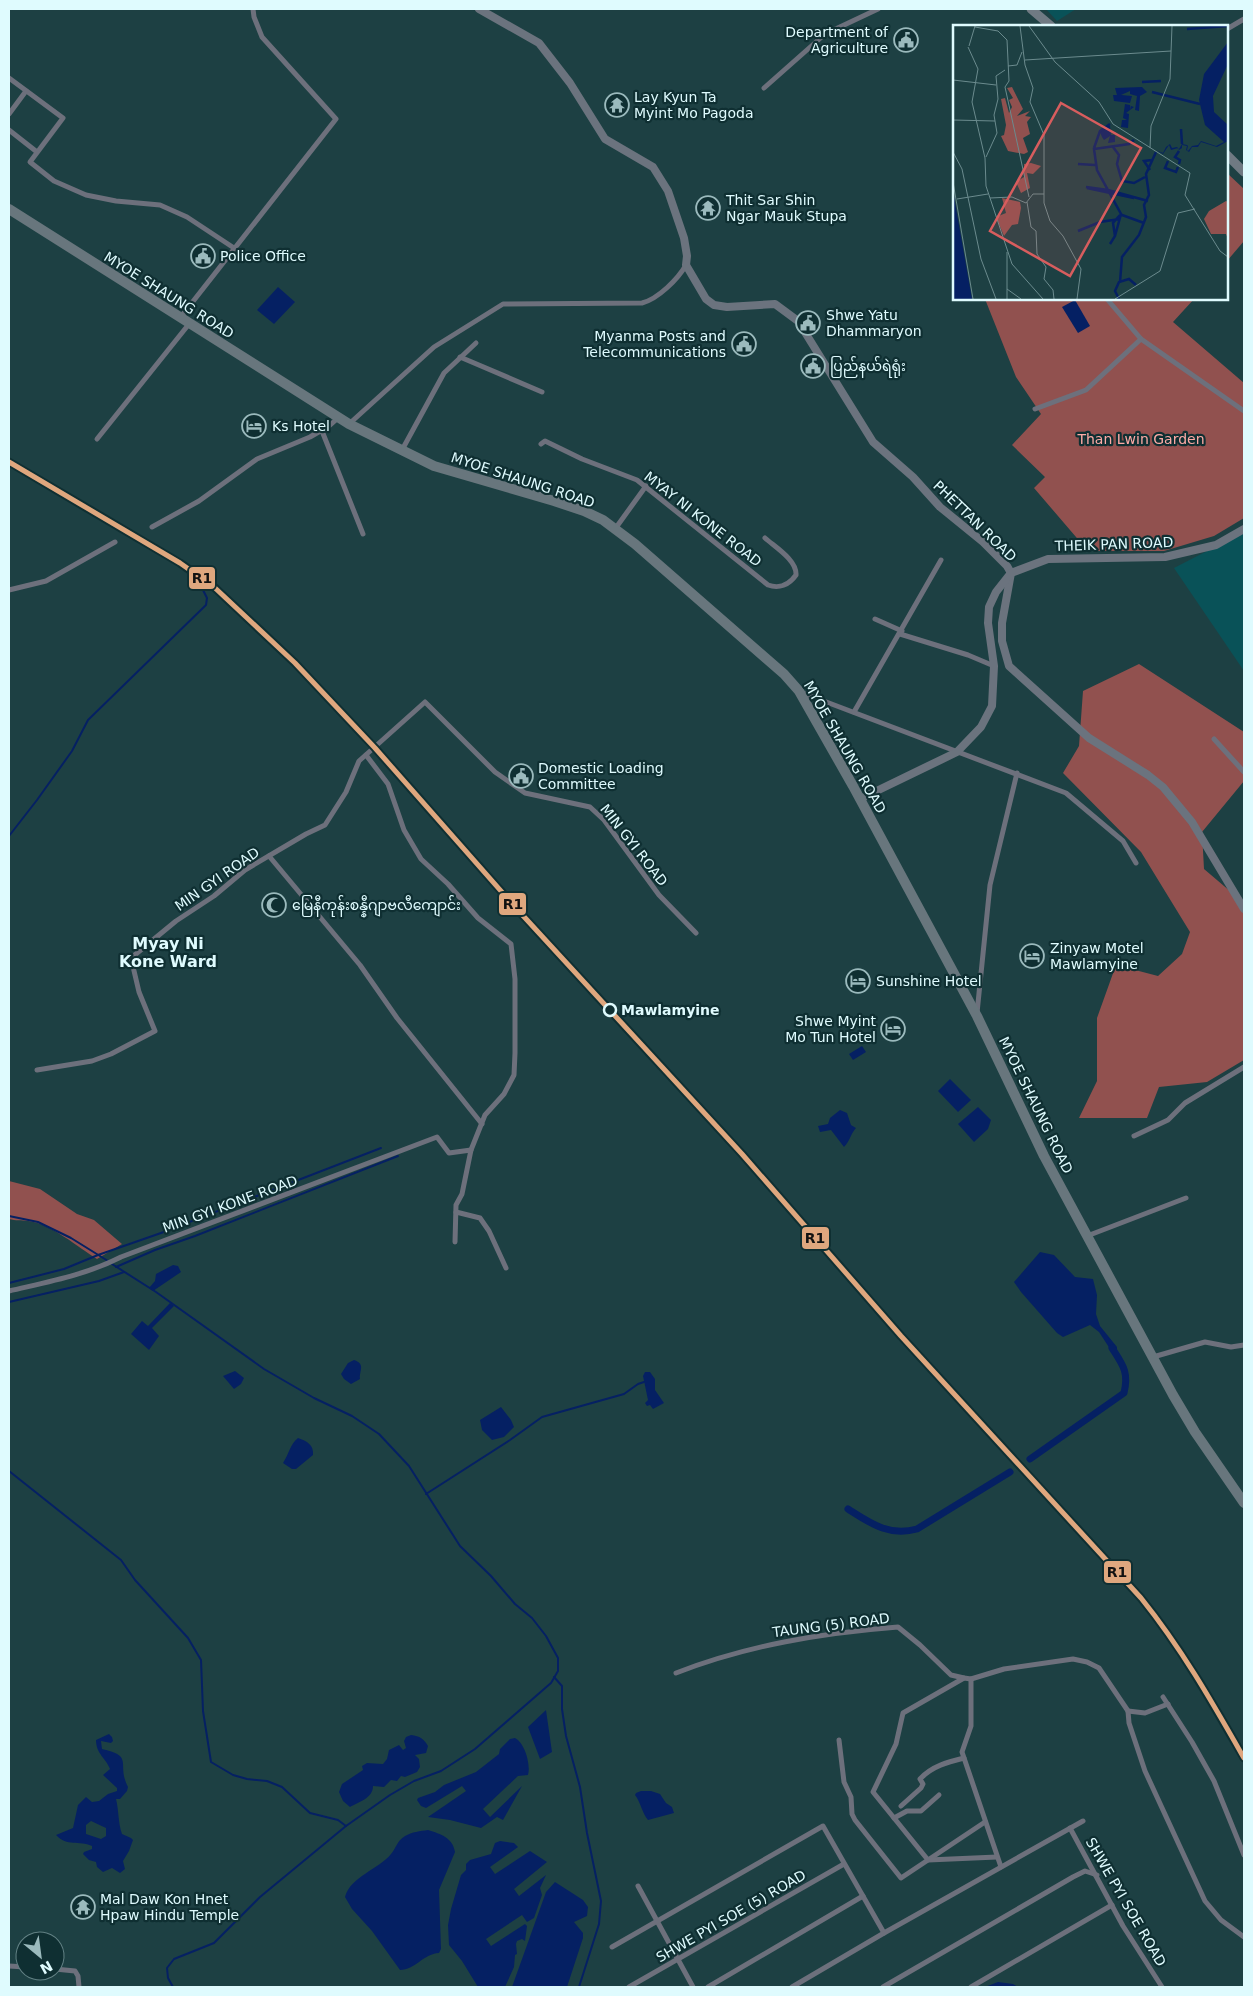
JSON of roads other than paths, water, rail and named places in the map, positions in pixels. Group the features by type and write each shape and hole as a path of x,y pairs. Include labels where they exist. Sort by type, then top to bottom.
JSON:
{"highway":[{"name":"MYOE SHAUNG ROAD","path":"9,209 349,424 434,466 584,511 615,529 724,620 784,674 799,691 860,799 977,1016 1044,1156 1173,1395 1195,1432 1244,1503"}],"main road":[{"path":"1031,9 1050,25"},
{"path":"1228,156 1244,172"}],"street":[{"path":"179,318 336,119 262,37 253,9"},
{"path":"349,424 434,347 502,304 642,303 661,293 686,265 687,256 684,238 668,191 653,166 605,139 570,83 539,42 479,9"},
{"path":"764,88 825,34 878,9"},
{"path":"1228,28 1244,19"},
{"path":"9,78 63,118 30,162 54,181 86,195 116,201 160,205 187,217 234,248"},
{"path":"9,114 26,91"},
{"path":"9,130 37,152"},
{"name":"PHETTAN ROAD","path":"686,265 706,298 714,306 775,304 798,321 874,442 913,477 940,506 983,542 1007,566 1011,574 1002,623 1002,641 1009,666 1089,738 1148,775 1163,787 1192,822 1244,909"},
{"path":"1108,300 1141,339 1244,411"},
{"path":"97,439 189,324"},
{"path":"1035,409 1086,390 1141,339"},
{"path":"401,451 444,373 476,343"},
{"path":"460,357 542,392"},
{"path":"152,527 199,501 256,459 322,431 339,418"},
{"path":"322,431 363,534"},
{"name":"MYAY NI KONE ROAD","path":"540,444 545,441 582,459 637,480 646,486"},
{"path":"615,529 646,486 768,585 777,587 789,583 796,575 795,569 787,558 765,538"},
{"name":"THEIK PAN ROAD","path":"1011,574 1048,559 1165,557 1216,545 1244,529"},
{"path":"9,590 46,581 115,542"},
{"path":"854,712 941,560"},
{"path":"860,799 957,752 981,727 992,706 994,666 988,623 990,607 996,592 1011,574"},
{"path":"875,619 901,632 994,666"},
{"path":"799,691 1066,793 1123,841 1136,863"},
{"name":"MIN GYI ROAD","path":"37,1070 92,1061 111,1054 155,1031 139,992 131,958 176,921 214,896 245,870 324,825 346,792 359,761 425,702 495,772 524,793 590,807 604,820 659,895 696,933"},
{"path":"1214,739 1244,772"},
{"path":"366,755 388,784 404,830 421,859 448,884 478,918 511,944 515,979 514,1075 504,1094 485,1115 471,1150 462,1194 456,1205 455,1242"},
{"path":"977,1016 990,885 1017,773"},
{"path":"269,856 360,965 397,1018 482,1124"},
{"path":"1134,1136 1168,1120 1185,1103 1244,1067"},
{"path":"9,1291 104,1266 121,1257 437,1137 449,1153 471,1150"},
{"path":"1087,1236 1186,1198"},
{"path":"456,1212 480,1218 489,1231 506,1268"},
{"path":"1153,1357 1205,1342 1231,1347 1244,1345"},
{"name":"TAUNG (5) ROAD","path":"676,1672 713,1658 775,1642 898,1627 951,1675 964,1678 970,1679 1004,1669 1073,1659 1087,1662 1099,1668 1128,1711"},
{"path":"928,1860 873,1792 896,1744 903,1713 964,1678"},
{"path":"970,1679 971,1726 962,1752 1001,1867"},
{"path":"1163,1697 1214,1781 1244,1855"},
{"path":"1168,1704 1145,1713 1128,1711 1129,1723 1145,1771 1205,1901 1221,1920 1244,1938"},
{"path":"839,1740 844,1782 852,1797 852,1814 901,1878 986,1822"},
{"path":"901,1806 921,1788 923,1784 920,1778 944,1763 964,1758"},
{"path":"894,1818 907,1811 921,1811 939,1795"},
{"path":"792,1987 1083,1821"},
{"path":"612,1947 824,1826 884,1933"},
{"name":"SHWE PYI SOE ROAD","path":"1070,1828 1112,1905 1162,1987"},
{"path":"928,1860 997,1857"},
{"name":"SHWE PYI SOE (5) ROAD","path":"629,1987 844,1864"},
{"path":"882,1987 1073,1877 1085,1871 1096,1875"},
{"path":"638,1886 692,1987"},
{"path":"708,1987 863,1896"},
{"path":"971,1987 1112,1905"},
{"path":"65,1970 75,1971 78,1976 78,1987"}],"waterway":[{"path":"9,836 72,751 88,720 206,605 207,598 202,588"},
{"path":"9,1283 64,1269 381,1148"},
{"path":"116,1267 155,1250 398,1156"},
{"path":"9,1216 38,1222 71,1238 108,1261"},
{"path":"112,1264 156,1292 264,1369 314,1398 352,1416 379,1434 409,1466 460,1546 491,1576 515,1604 532,1618 546,1636 558,1658 558,1671 551,1683 475,1749 441,1771 414,1781 390,1795 346,1826 260,1897 214,1943 174,1959 167,1968 168,1978 173,1987"},
{"path":"9,1302 99,1281 124,1272"},
{"path":"1030,1459 1124,1393 1126,1380 1124,1369 1112,1348"},
{"path":"426,1494 542,1417 624,1394 644,1382"},
{"path":"9,1471 121,1560 135,1580 188,1638 201,1660 203,1711 211,1762 233,1775 247,1779 267,1781 282,1787 310,1813 338,1820 346,1826"},
{"path":"848,1509 872,1524 889,1530 907,1531 917,1529 1010,1472"},
{"path":"554,1677 562,1686 562,1709 566,1736 580,1787 601,1901 599,1924 579,1987"}],"place":[{"name":"Department of Agriculture","path":"906,40"},
{"name":"Lay Kyun Ta Myint Mo Pagoda","path":"617,105"},
{"name":"Thit Sar Shin Ngar Mauk Stupa","path":"708,208"},
{"name":"Police Office","path":"203,256"},
{"name":"Shwe Yatu Dhammaryon","path":"808,323"},
{"name":"Myanma Posts and Telecommunications","path":"744,344"},
{"name":"ပြည်နယ်ရဲရုံး","path":"813,366"},
{"name":"Ks Hotel","path":"254,426"},
{"name":"Domestic Loading Committee","path":"521,776"},
{"name":"မြေနီကုန်းစန္နီဂျာဗလီကျောင်း","path":"274,905"},
{"name":"Zinyaw Motel Mawlamyine","path":"1032,956"},
{"name":"Sunshine Hotel","path":"858,981"},
{"name":"Mawlamyine","path":"610,1010"},
{"name":"Shwe Myint Mo Tun Hotel","path":"893,1029"},
{"name":"Mal Daw Kon Hnet Hpaw Hindu Temple","path":"83,1907"}],"district":[{"name":"Myay Ni Kone Ward","path":"168,952"}],"park label":[{"name":"Than Lwin Garden","path":"1141,439"}]}
